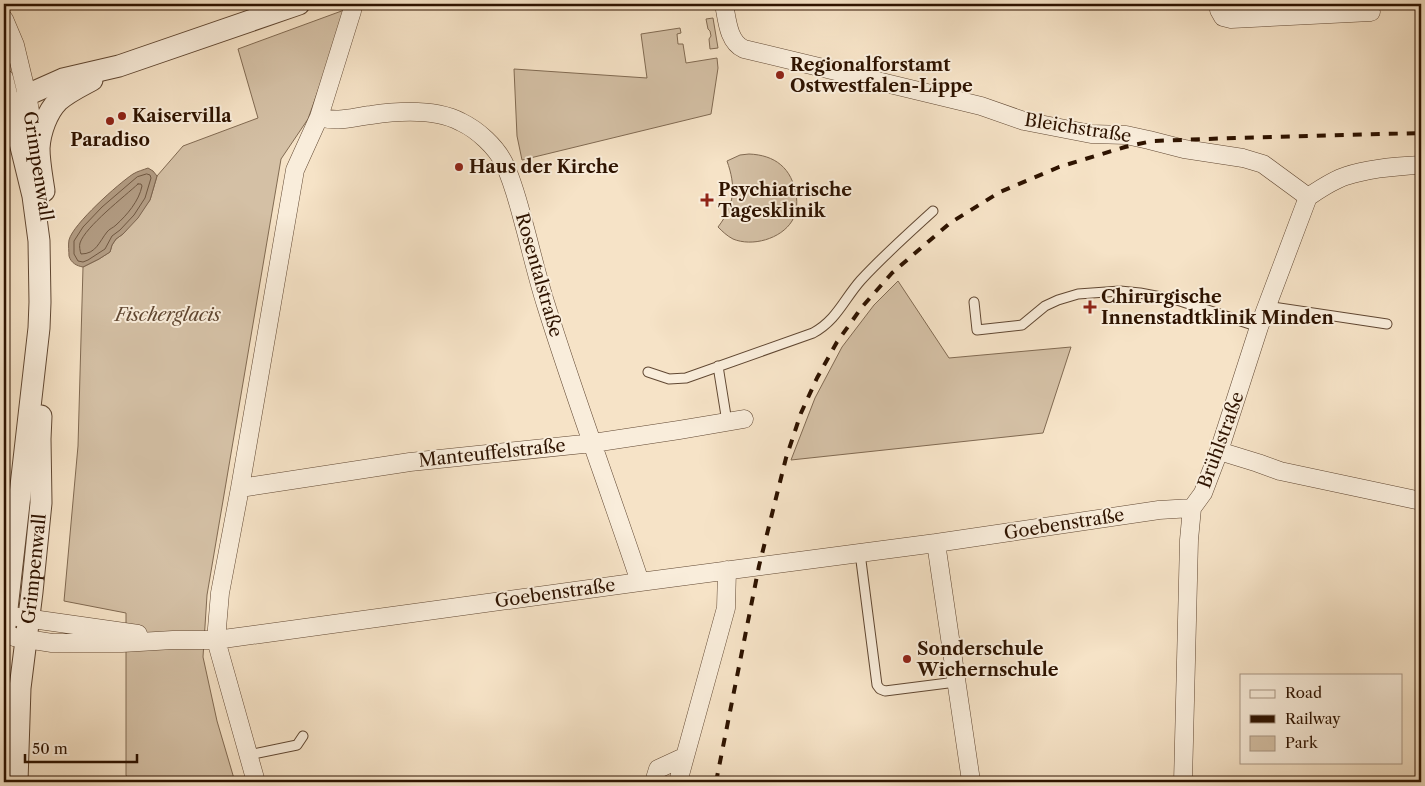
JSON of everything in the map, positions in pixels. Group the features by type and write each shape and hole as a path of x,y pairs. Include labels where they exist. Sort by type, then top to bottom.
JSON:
{"street":[{"path":"4,19 15,45 27,95 63,79 119,66 299,4"},
{"path":"256,782 216,640 220,593 240,488 294,170 319,117 353,4"},
{"name":"Bleichstraße","path":"724,4 734,42 744,50 980,106 1024,121 1091,134 1126,135 1184,150 1243,158 1263,164 1308,197"},
{"path":"1219,4 1219,10 1223,17 1231,19 1372,12"},
{"path":"39,148 47,118 58,101 119,66"},
{"path":"4,78 15,122"},
{"name":"Grimpenwall","path":"4,625 39,328 39,241 33,196 15,122 27,95"},
{"name":"Grimpenwall","path":"18,782 20,688 41,503 40,439 50,324 50,252 39,148 34,133 27,95"},
{"name":"Rosentalstraße","path":"319,117 339,120 386,113 436,115 461,122 477,132 493,147 503,161 517,196 546,305 640,582"},
{"path":"1308,197 1346,176 1372,170 1421,165"},
{"name":"Brühlstraße","path":"1183,782 1189,540 1192,508 1203,493 1219,451 1259,327 1308,197"},
{"name":"Manteuffelstraße","path":"240,488 410,462 593,443 735,420"},
{"path":"1219,451 1280,471 1421,501"},
{"name":"Goebenstraße","path":"4,625 27,629 173,640 216,640 936,543 1159,510 1192,508"},
{"path":"936,543 971,781"},
{"path":"678,782 726,608 727,570"},
{"path":"654,782 658,768 684,757"}],"lane":[{"path":"648,372 669,379 686,378 813,333 824,327 841,308 860,281 894,246 933,211"},
{"path":"974,302 977,330 1022,325 1045,306 1078,294 1120,291 1177,300 1259,327"},
{"path":"1267,306 1387,324"},
{"path":"718,366 735,420"},
{"path":"860,553 877,685 885,691 956,682"},
{"path":"249,755 297,745 304,736"}],"green space":[{"name":"Fischerglacis","path":"347,9 308,119 281,159 207,595 203,657 217,721 235,782 129,782 126,775 126,613 64,601 78,446 83,267 110,252 116,239 123,234 150,200 157,176 183,146 258,118 238,49"},
{"path":"713,18 718,48 710,49 709,39 711,36 706,19"},
{"path":"680,28 681,33 677,34 678,44 683,44 686,63 717,58 718,68 711,114 522,160 517,136 514,69 647,78 641,34"},
{"path":"749,154 767,157 781,165 791,177 797,198 795,215 787,227 774,237 757,242 733,239 718,227 731,203 733,187 727,161 740,155"},
{"path":"898,281 949,358 1071,347 1043,433 791,460 815,398 842,347 874,305"}],"water":[{"path":"148,168 157,176 150,200 138,218 116,239 110,252 83,267 74,264 69,256 69,240 72,233 107,195 135,173"}],"railway":[{"path":"716,782 759,566 786,458 801,413 817,378 837,342 862,307 892,273 950,223 1000,192 1059,167 1125,147 1152,141 1421,133"}],"place":[{"name":"Regionalforstamt Ostwestfalen-Lippe","path":"780,75"},
{"name":"Kaiservilla","path":"122,116"},
{"name":"Paradiso","path":"110,121"},
{"name":"Haus der Kirche","path":"459,167"},
{"name":"Psychiatrische Tagesklinik","path":"707,200"},
{"name":"Chirurgische Innenstadtklinik Minden","path":"1090,307"},
{"name":"Sonderschule Wichernschule","path":"907,659"}]}
